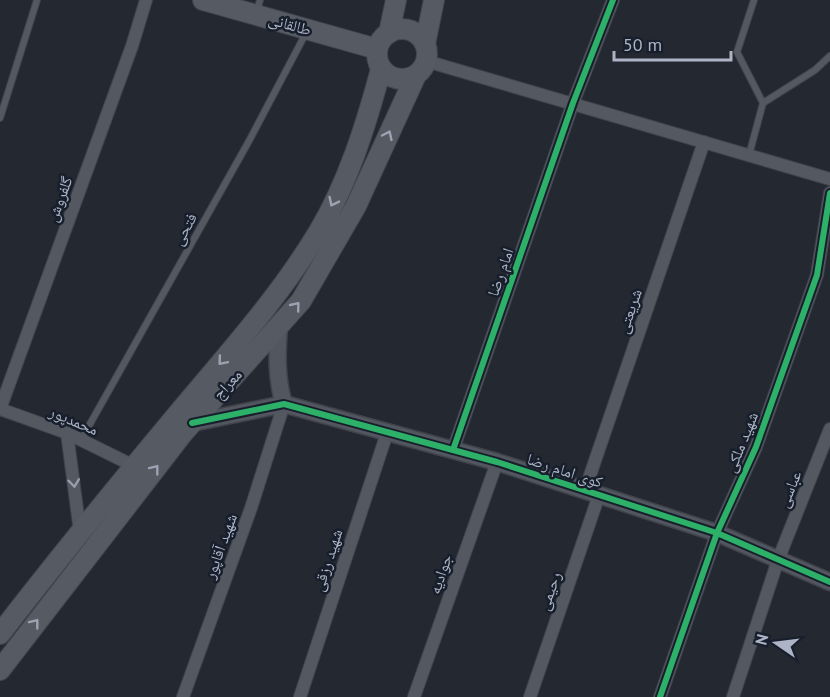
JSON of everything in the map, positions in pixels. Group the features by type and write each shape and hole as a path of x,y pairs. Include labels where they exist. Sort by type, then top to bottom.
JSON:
{"main road":[{"name":"طالقانی","path":"202,0 258,7 308,29 383,41"},
{"path":"383,41 397,29 414,32 423,60 401,80 387,75 381,69 377,56 396,0"},
{"name":"معراج","path":"0,670 192,423 301,302 356,206 423,60 434,0"},
{"name":"معراج","path":"0,634 134,466 282,290 319,231 350,167 371,108 381,69"}],"street":[{"name":"گلفروش","path":"0,409 132,46 146,0"},
{"name":"امام رضا","path":"453,450 573,103 613,0"},
{"path":"423,60 830,179"},
{"name":"شریعتی","path":"592,493 704,142"},
{"name":"شهید ملکی","path":"660,697 717,534 756,447 817,275 830,193"},
{"path":"192,423 284,404 279,388 277,360 279,326"},
{"name":"کوی امام رضا","path":"284,404 497,462 717,534 830,582"},
{"name":"شهید آقاپور","path":"183,697 251,508 284,404"},
{"name":"محمدپور","path":"0,409 67,434 134,466"},
{"name":"عباسی","path":"733,697 778,560 830,429"},
{"name":"شهید رزقی","path":"300,697 387,433"},
{"path":"67,434 80,532"},
{"name":"جوادیه","path":"414,697 497,462"},
{"name":"رحیمی","path":"530,697 592,493"}],"lane":[{"path":"0,118 37,0"},
{"path":"749,155 763,103 737,52 754,0"},
{"name":"فتحی","path":"81,440 243,151 308,29"},
{"path":"763,103 815,70 830,56"}],"cycle path":[{"path":"453,450 573,103 613,0"},
{"path":"660,697 717,533 756,447 817,275 830,193"},
{"path":"192,423 284,404 497,462 717,533 830,582"}]}
